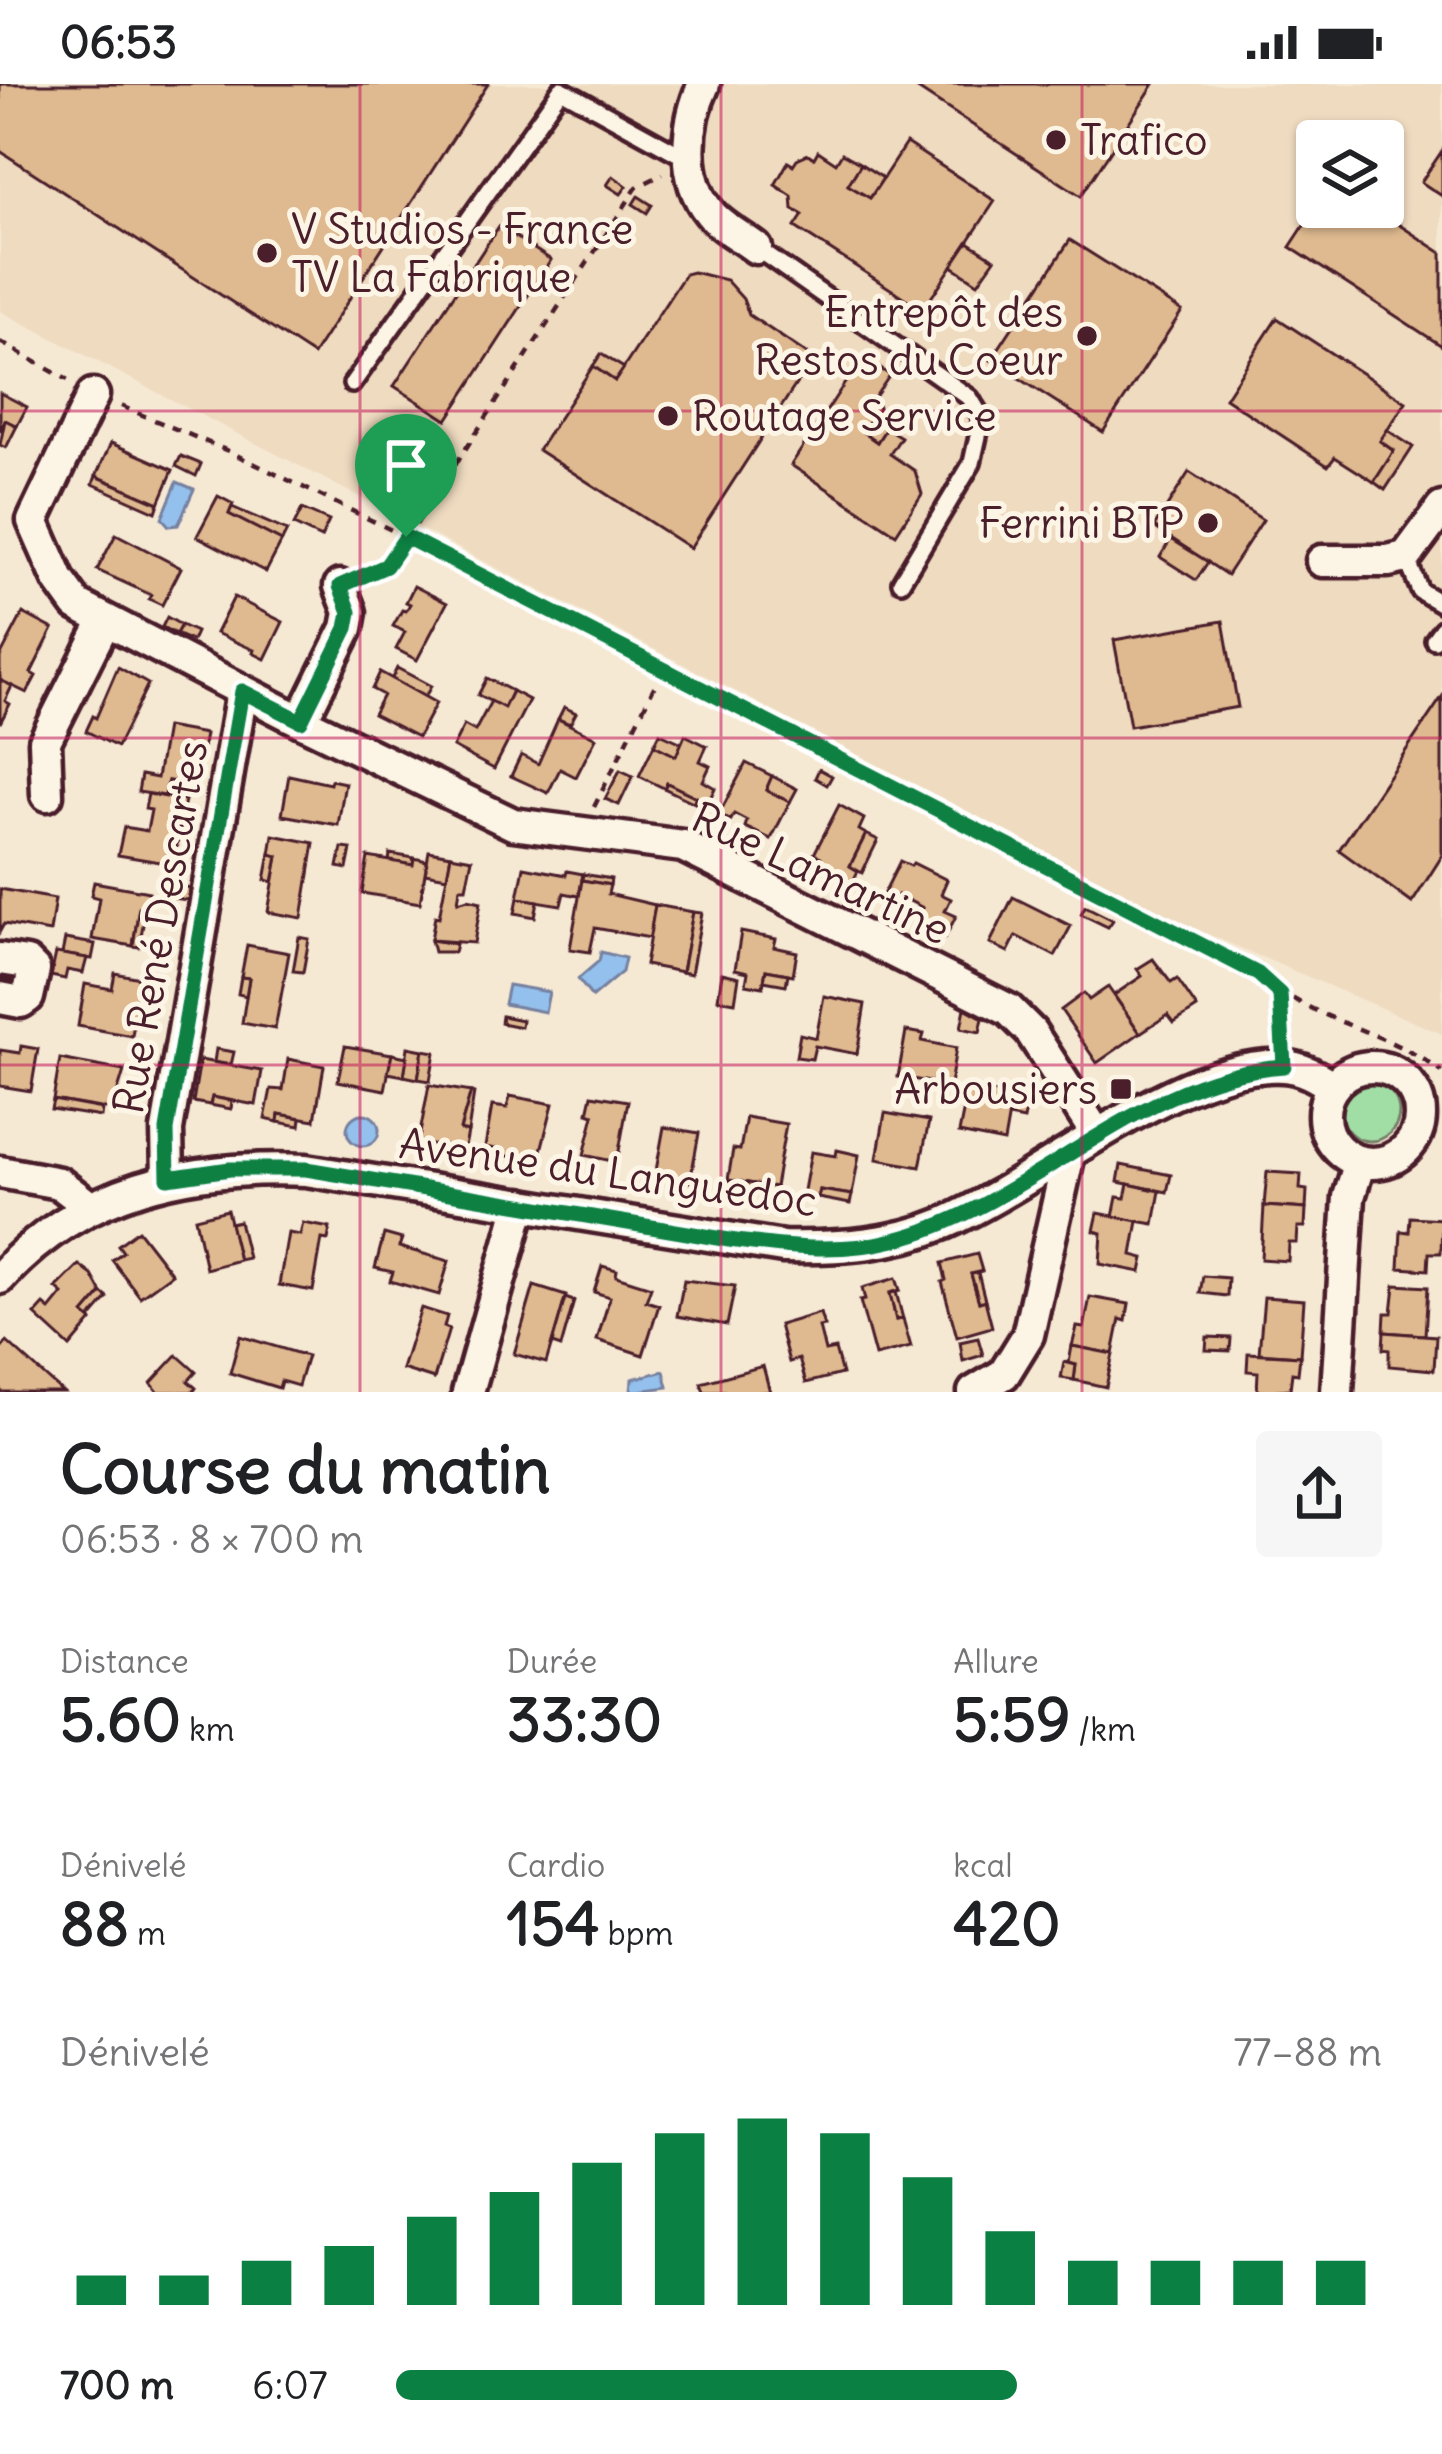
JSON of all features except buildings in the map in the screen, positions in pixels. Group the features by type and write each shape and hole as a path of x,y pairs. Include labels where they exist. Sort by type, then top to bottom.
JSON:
{"street":[{"path":"704,84 690,134 697,191 710,214 756,248"},
{"name":"Rue Lamartine","path":"93,395 33,520 59,580 77,604 513,824 683,846 1009,1010 1031,1032 1096,1135"},
{"path":"1322,561 1406,557 1442,508"},
{"path":"301,721 347,628 350,612 340,586"},
{"path":"46,795 45,741 105,621"},
{"name":"Rue René Descartes","path":"168,1178 167,1130 242,691"},
{"path":"0,959 27,963 34,970 28,997 21,1002 0,998"},
{"path":"1284,1066 1333,1087"},
{"name":"Avenue du Languedoc","path":"0,1278 48,1236 90,1208 168,1178 230,1169 306,1169 783,1247 891,1241 944,1223 1096,1135 1178,1094 1228,1074 1284,1066"},
{"path":"1388,1069 1413,1089 1431,1128 1394,1159 1360,1162 1328,1135 1325,1107 1333,1087 1356,1070 1388,1069"},
{"path":"974,1392 1004,1374 1028,1335 1070,1154"},
{"path":"1337,1392 1349,1197 1360,1162"},
{"path":"0,1172 59,1183 90,1208"},
{"path":"467,1392 521,1204"}],"lane":[{"path":"352,384 561,88 690,160"},
{"path":"756,248 970,398 982,418 972,463 902,582"},
{"path":"1406,557 1420,591 1442,604"}],"path":[{"path":"340,586 386,566 637,188 690,160"},
{"path":"0,342 93,395 228,451 664,667 1258,974 1280,994 1319,1016 1393,1040 1442,1072"},
{"path":"580,833 664,667"},
{"path":"1280,994 1284,1066"}],"shaded area":[{"path":"0,84 1442,84 1442,1034 1191,927 0,311"}],"green space":[{"path":"1370,1083 1390,1092 1399,1112 1390,1132 1370,1141 1350,1132 1341,1112 1350,1092"}],"water":[{"path":"177,482 194,489 178,525 169,526 162,518"},
{"path":"601,952 625,958 622,972 592,997 578,979 599,961"},
{"path":"508,985 549,992 545,1012 504,1004"},
{"path":"363,1114 374,1119 379,1130 374,1141 363,1146 352,1141 347,1130 352,1119"},
{"path":"664,1371 668,1387 631,1392 632,1379"}],"place":[{"name":"Trafico","path":"1056,140"},
{"name":"V Studios - France TV La Fabrique","path":"267,253"},
{"name":"Entrepôt des Restos du Coeur","path":"1087,336"},
{"name":"Routage Service","path":"668,416"},
{"name":"Ferrini BTP","path":"1208,523"},
{"name":"Arbousiers","path":"1121,1089"}],"route":[{"path":"406,537 1258,974 1280,994 1284,1066 1228,1074 1178,1094 1096,1135 996,1198 944,1223 891,1241 838,1247 729,1240 306,1169 230,1169 168,1178 167,1130 242,691 301,721 347,628 348,598 340,586 386,566 406,537"}]}
